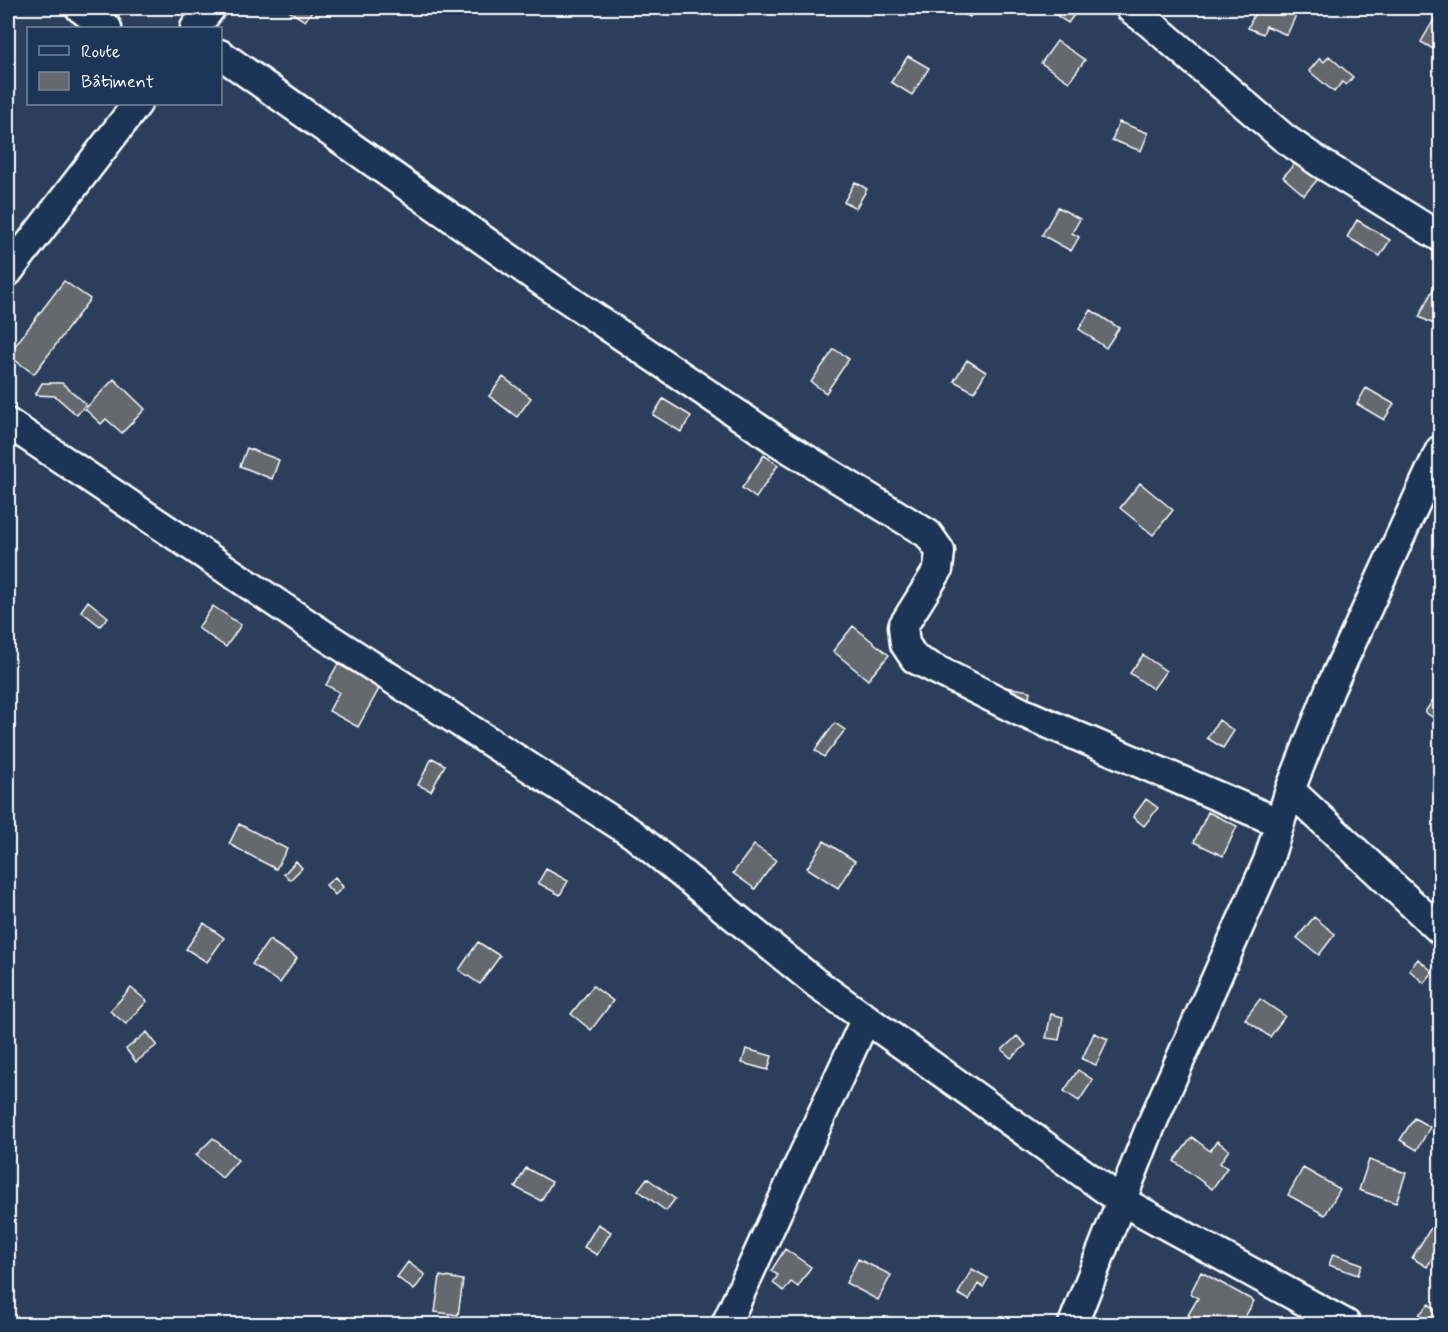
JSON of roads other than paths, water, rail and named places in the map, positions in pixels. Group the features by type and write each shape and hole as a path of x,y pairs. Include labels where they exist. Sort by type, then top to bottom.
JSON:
{"street":[{"path":"80,8 106,27"},
{"path":"196,27 211,8"},
{"path":"1130,8 1284,138 1440,237"},
{"path":"222,55 547,285 770,437 928,534 940,552 938,570 903,626 905,644 915,659 1021,712 1280,823"},
{"path":"8,272 136,105"},
{"path":"8,423 324,634 633,834 816,983 1122,1201 1346,1324"},
{"path":"1073,1324 1150,1128 1268,861 1290,790 1330,688 1440,450"},
{"path":"1290,790 1440,930"},
{"path":"726,1324 866,1018"}]}
